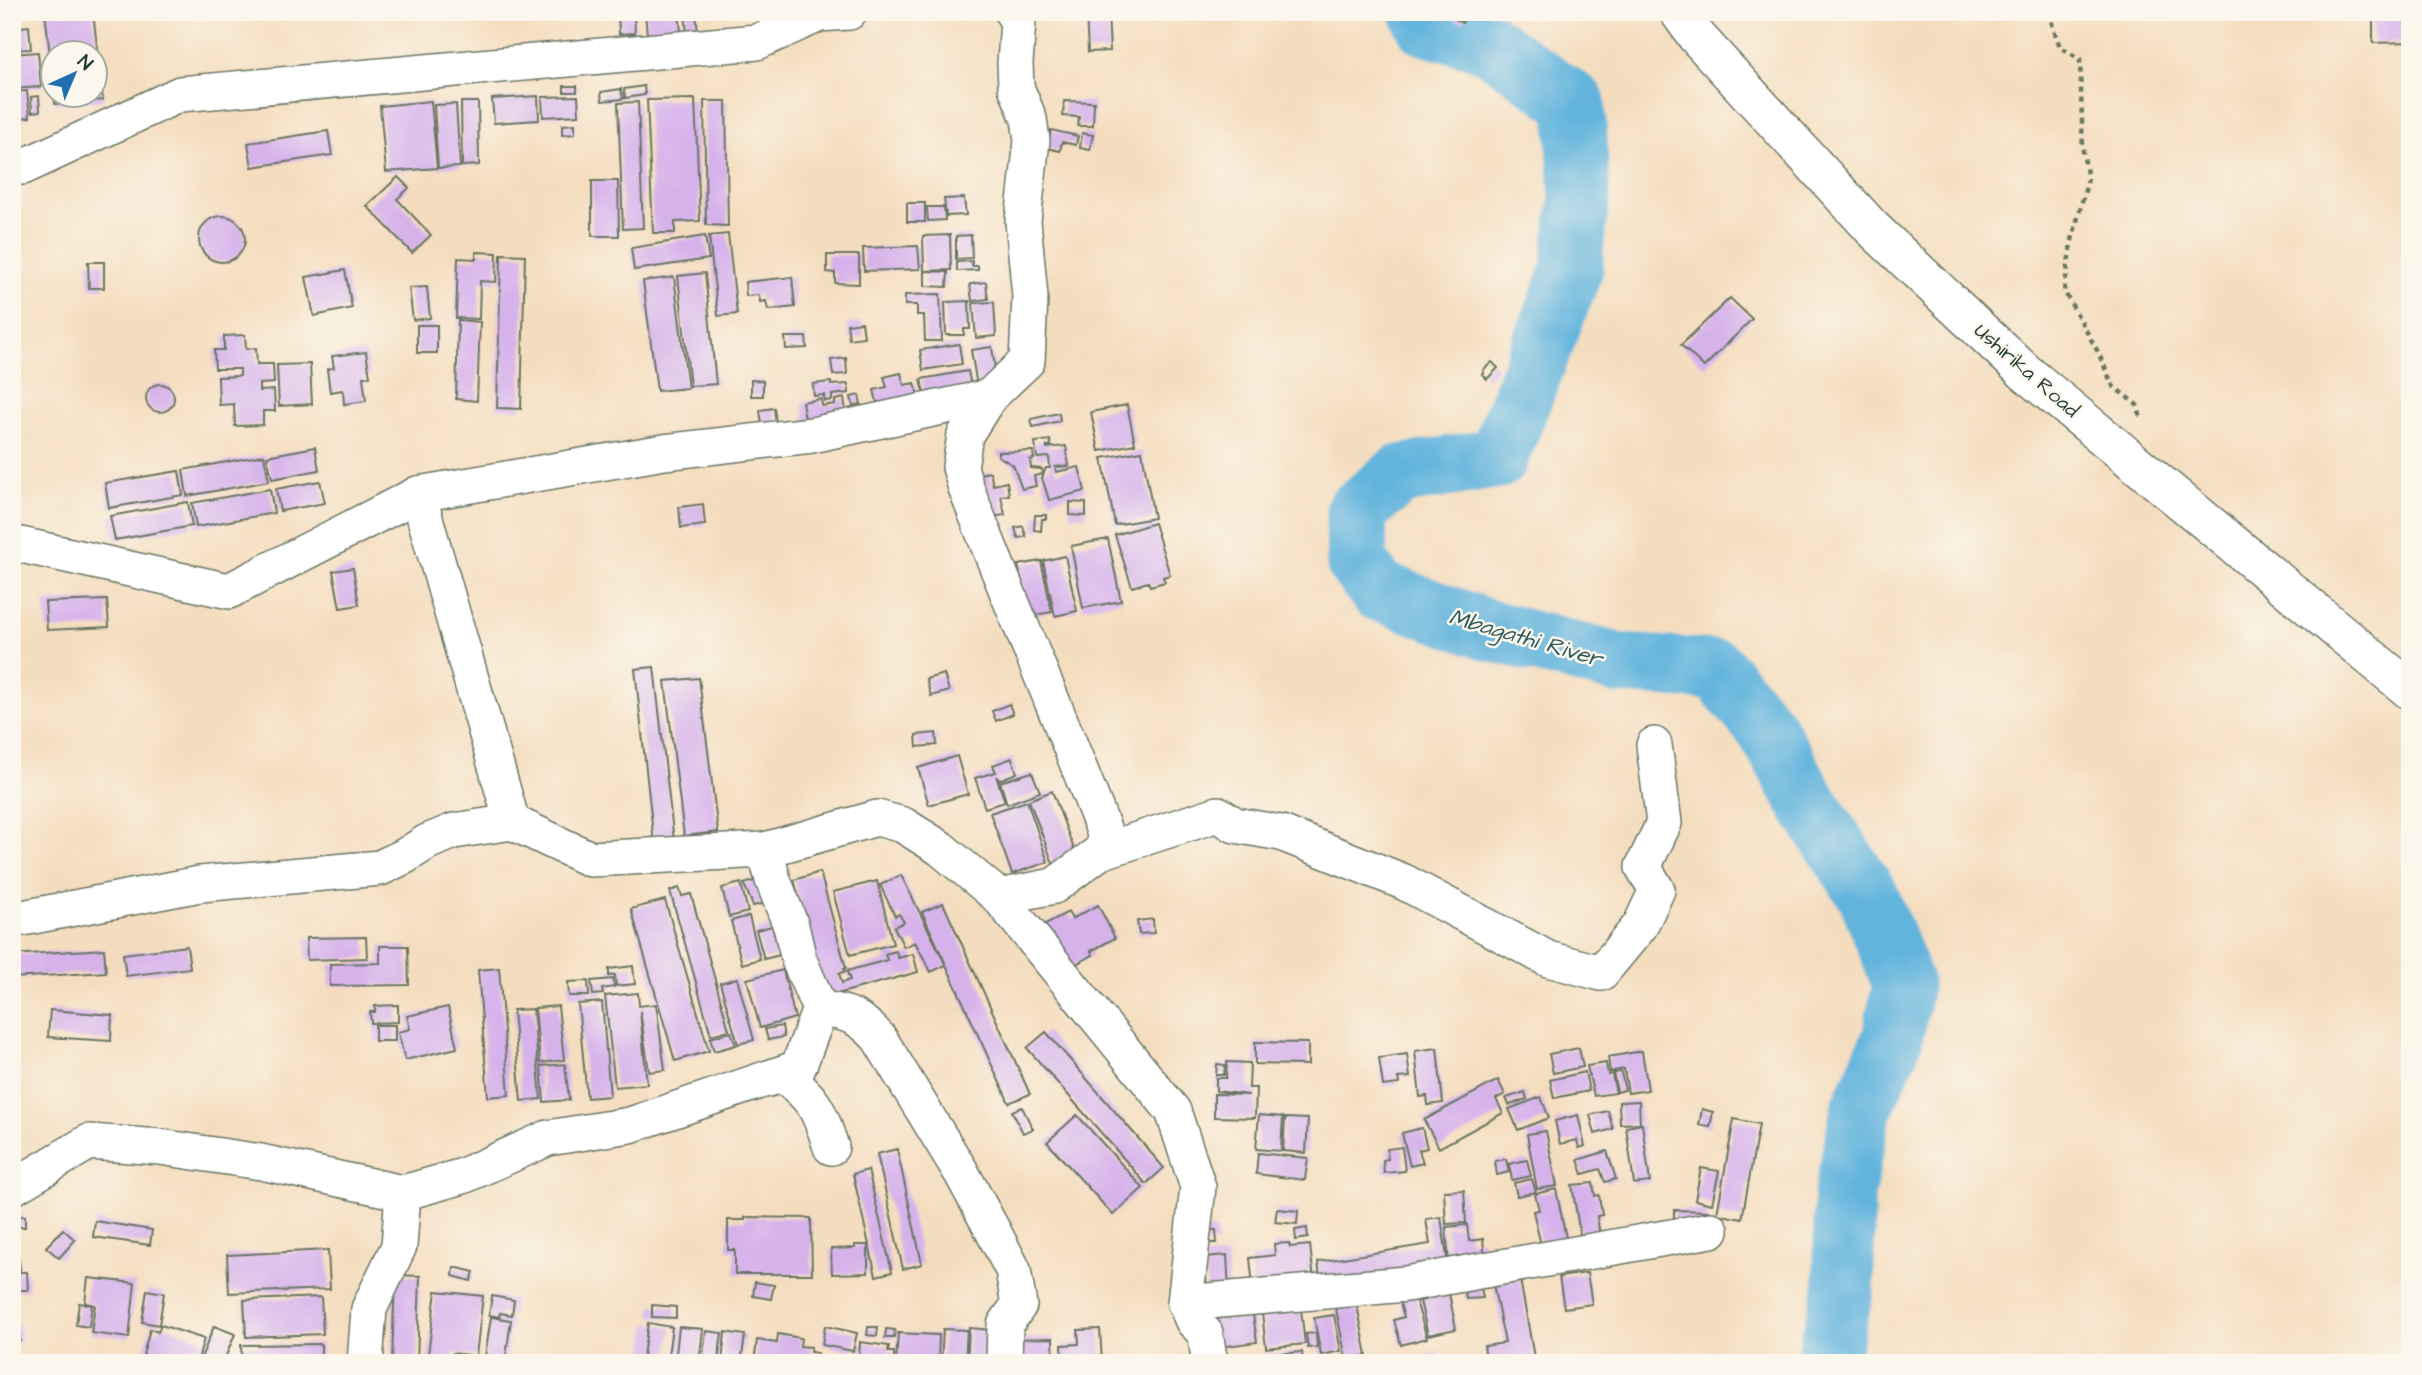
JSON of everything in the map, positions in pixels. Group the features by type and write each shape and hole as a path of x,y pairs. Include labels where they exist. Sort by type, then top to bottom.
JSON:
{"street":[{"path":"12,166 23,167 180,94 757,42 818,14 849,12"},
{"path":"1012,12 1018,21 1016,87 1029,119 1032,140 1023,221 1030,298 1027,361 989,397 964,435 960,467 1014,614 1104,831 1105,843 1100,852"},
{"name":"Ushirika Road","path":"1679,12 1698,37 1873,229 2025,372 2410,690"},
{"path":"12,543 229,591 418,494 664,452 812,436 989,397"},
{"path":"418,494 512,822"},
{"path":"12,559 46,550"},
{"path":"999,897 1055,886 1100,852 1218,814 1235,825 1281,833 1404,882 1549,959 1601,973 1640,926 1657,890 1643,867 1664,823 1654,745"},
{"path":"12,920 200,884 380,868 427,842 454,831 512,822 590,859 765,850 877,818 903,825 940,848 999,897 1173,1111 1198,1187 1185,1303 1193,1321 1205,1333 1210,1363"},
{"path":"12,1188 89,1142 160,1147 261,1163 403,1193 463,1176 548,1138 630,1125 798,1068 820,1009 799,960 792,926 773,880 765,850"},
{"path":"820,1009 844,1012 866,1023 879,1038 961,1172 998,1240 1013,1269 1019,1305 1005,1325 1004,1363"},
{"path":"708,1099 783,1075 803,1090 819,1111 831,1147"},
{"path":"365,1363 369,1309 398,1246 403,1193"},
{"path":"1185,1303 1406,1284 1711,1230"}],"path":[{"path":"2049,13 2060,47 2080,59 2083,152 2088,179 2071,244 2064,291 2097,350 2113,386 2137,405 2141,419"}],"building":[{"path":"45,12 93,12 96,38 48,38"},
{"path":"618,12 634,12 635,33 619,34"},
{"path":"645,12 679,12 682,42 648,46"},
{"path":"685,12 696,12 698,35 687,35"},
{"path":"1086,12 1108,12 1110,51 1088,52"},
{"path":"1444,12 1465,12 1467,14 1462,23"},
{"path":"2373,12 2410,12 2410,42 2373,43"},
{"path":"29,26 31,49 12,50 12,28"},
{"path":"38,52 38,87 13,89 12,54"},
{"path":"564,86 577,86 577,92 564,92"},
{"path":"644,86 645,95 625,98 624,89"},
{"path":"621,89 623,99 602,101 601,92"},
{"path":"27,91 30,117 12,119 12,92"},
{"path":"38,96 40,111 32,112 31,97"},
{"path":"538,96 539,120 494,123 492,99"},
{"path":"578,96 579,115 543,117 542,97"},
{"path":"695,99 700,221 675,222 675,233 653,233 647,100"},
{"path":"431,101 437,168 386,172 380,106"},
{"path":"704,101 726,101 728,226 706,225"},
{"path":"1064,101 1094,102 1093,126 1078,126 1079,117 1063,116"},
{"path":"461,102 478,102 479,165 462,166"},
{"path":"638,102 643,228 623,229 618,103"},
{"path":"456,104 460,167 438,168 434,105"},
{"path":"575,124 575,134 562,135 562,125"},
{"path":"1051,130 1078,136 1076,145 1062,142 1060,151 1047,148"},
{"path":"328,131 332,155 252,167 248,143"},
{"path":"1082,133 1093,135 1090,150 1080,148"},
{"path":"398,177 409,188 397,199 431,235 412,253 367,206"},
{"path":"592,181 618,181 619,236 592,236"},
{"path":"964,198 966,215 946,216 944,199"},
{"path":"907,203 925,203 925,222 907,222"},
{"path":"927,207 944,207 945,220 928,221"},
{"path":"222,216 238,223 245,239 238,255 222,262 206,255 199,239 206,223"},
{"path":"728,234 737,314 718,316 709,236"},
{"path":"950,235 951,270 924,271 923,236"},
{"path":"971,235 972,258 956,259 956,236"},
{"path":"705,236 709,259 634,270 631,248"},
{"path":"918,246 920,269 864,271 863,248"},
{"path":"476,252 497,253 496,282 480,281 479,319 456,318 458,258 476,259"},
{"path":"501,254 525,255 521,409 497,408"},
{"path":"827,255 859,255 859,284 835,283 835,273 827,272"},
{"path":"972,261 972,266 978,266 978,270 957,271 957,262"},
{"path":"88,262 104,262 104,288 89,288"},
{"path":"345,270 352,308 314,316 306,277"},
{"path":"925,271 948,272 947,287 925,286"},
{"path":"705,273 716,384 690,386 678,276"},
{"path":"674,277 688,388 657,391 643,281"},
{"path":"792,277 795,307 768,310 766,301 760,302 759,295 746,296 745,282"},
{"path":"986,282 988,299 972,301 970,284"},
{"path":"427,287 430,318 413,320 409,288"},
{"path":"940,294 942,341 925,341 924,315 917,315 917,305 905,305 905,295"},
{"path":"1730,298 1752,319 1704,367 1681,345"},
{"path":"969,301 970,329 964,329 964,335 946,335 945,302"},
{"path":"994,302 996,336 976,338 973,303"},
{"path":"458,320 480,322 477,401 456,399"},
{"path":"862,322 864,337 849,339 847,324"},
{"path":"417,325 437,325 437,353 417,353"},
{"path":"245,335 246,349 256,348 257,364 273,364 274,383 259,384 259,391 274,390 275,411 263,411 263,425 235,426 234,404 219,405 218,377 240,376 240,369 215,369 214,350 224,350 224,336"},
{"path":"785,337 806,337 807,348 786,349"},
{"path":"959,344 962,364 923,370 920,350"},
{"path":"992,347 997,383 977,386 971,350"},
{"path":"366,352 370,376 363,377 366,401 344,404 343,390 330,392 327,369 334,368 332,356"},
{"path":"846,358 847,374 833,375 831,360"},
{"path":"1492,362 1498,368 1487,379 1482,374 1483,370"},
{"path":"310,364 312,404 279,406 277,365"},
{"path":"968,371 972,391 925,399 921,379"},
{"path":"901,373 904,385 915,383 919,400 879,410 874,390 887,387 884,377"},
{"path":"751,380 763,381 763,396 751,396"},
{"path":"831,382 831,385 848,384 849,393 832,395 832,400 824,401 824,395 814,396 813,384"},
{"path":"160,384 170,388 174,398 170,408 160,412 150,408 146,398 150,388"},
{"path":"859,395 861,404 853,406 851,397"},
{"path":"844,398 847,418 806,424 802,402 821,399 822,406 835,404 835,400"},
{"path":"1127,405 1135,444 1099,451 1091,412"},
{"path":"774,408 777,430 763,433 760,410"},
{"path":"1059,413 1060,421 1033,427 1031,419"},
{"path":"1050,440 1051,446 1047,448 1066,446 1069,466 1055,467 1056,472 1079,467 1085,491 1049,500 1042,478 1046,468 1050,468 1049,457 1037,458 1035,442"},
{"path":"315,447 319,470 272,479 267,456"},
{"path":"1033,451 1031,468 1042,469 1043,474 1034,476 1036,486 1022,489 1013,465 998,456 998,452"},
{"path":"1142,451 1154,518 1115,525 1102,458"},
{"path":"264,455 269,481 187,496 183,470"},
{"path":"179,471 183,495 109,508 105,483"},
{"path":"990,472 993,485 1007,482 1009,495 1001,496 1005,515 985,518 968,476"},
{"path":"320,481 325,503 280,511 276,489"},
{"path":"270,489 274,513 196,527 192,503"},
{"path":"188,502 192,526 115,540 110,516"},
{"path":"1070,502 1086,503 1086,516 1070,515"},
{"path":"703,504 705,525 681,528 679,507"},
{"path":"1035,515 1046,515 1046,519 1042,519 1041,531 1034,530"},
{"path":"1154,523 1170,575 1163,577 1165,582 1150,586 1148,582 1132,587 1115,535"},
{"path":"1023,526 1026,537 1018,538 1015,528"},
{"path":"1108,539 1121,601 1083,608 1071,546"},
{"path":"1065,556 1077,611 1055,616 1043,561"},
{"path":"1041,561 1052,612 1029,616 1018,565"},
{"path":"353,568 359,605 340,608 333,571"},
{"path":"107,600 109,627 47,630 45,602"},
{"path":"654,667 674,841 654,843 635,669"},
{"path":"944,674 949,691 931,696 926,679"},
{"path":"699,678 718,832 684,836 665,681"},
{"path":"1009,704 1013,714 996,721 992,711"},
{"path":"936,733 937,745 917,747 916,735"},
{"path":"957,756 968,794 929,805 918,768"},
{"path":"1012,758 1017,773 999,780 996,776 1005,802 985,808 975,778 996,772 993,765"},
{"path":"1032,772 1040,792 1007,804 1000,782"},
{"path":"1052,791 1080,865 1057,874 1029,800"},
{"path":"1027,801 1048,862 1012,874 990,813"},
{"path":"820,872 846,968 845,972 839,973 842,983 850,980 847,971 887,960 885,954 896,951 898,958 913,954 918,972 826,997 794,880"},
{"path":"901,875 946,965 931,972 915,942 904,947 894,927 904,922 899,914 895,916 880,885"},
{"path":"758,880 765,903 753,906 744,884"},
{"path":"877,881 893,944 850,955 833,892"},
{"path":"741,883 748,912 729,917 722,888"},
{"path":"679,888 682,896 691,894 729,1030 711,1035 670,891"},
{"path":"665,900 709,1051 675,1061 631,909"},
{"path":"943,903 1030,1094 1009,1103 922,912"},
{"path":"1098,905 1115,938 1091,951 1093,955 1063,971 1034,930 1068,912 1072,919"},
{"path":"749,916 760,959 742,964 731,921"},
{"path":"1153,919 1154,933 1139,934 1137,921"},
{"path":"772,926 780,955 764,959 756,930"},
{"path":"366,937 367,958 307,960 306,938"},
{"path":"187,946 190,968 126,976 123,954"},
{"path":"380,946 408,946 409,985 330,986 330,964 380,963"},
{"path":"104,949 106,972 12,978 12,955"},
{"path":"633,966 635,984 616,986 615,975 609,976 609,969"},
{"path":"499,968 509,1095 488,1097 478,970"},
{"path":"783,970 795,1018 760,1028 747,979"},
{"path":"737,978 754,1040 738,1044 720,983"},
{"path":"613,979 614,987 602,989 603,994 593,995 591,981"},
{"path":"588,981 589,996 569,996 568,982"},
{"path":"638,993 639,1006 656,1004 665,1070 649,1072 640,1011 647,1084 615,1087 605,996"},
{"path":"602,1002 610,1096 587,1098 578,1004"},
{"path":"398,1005 398,1022 371,1023 370,1012 375,1012 375,1006"},
{"path":"558,1006 564,1060 540,1063 535,1008"},
{"path":"448,1007 457,1048 405,1060 398,1032 410,1029 407,1016"},
{"path":"533,1009 541,1099 521,1101 513,1010"},
{"path":"50,1010 112,1015 111,1041 48,1037"},
{"path":"375,1025 395,1025 395,1041 375,1041"},
{"path":"782,1026 784,1037 768,1040 765,1029"},
{"path":"731,1032 736,1045 714,1051 710,1038"},
{"path":"1046,1032 1164,1168 1146,1184 1027,1048"},
{"path":"1255,1042 1308,1043 1308,1065 1255,1064"},
{"path":"1437,1048 1443,1103 1428,1105 1427,1096 1420,1097 1415,1051"},
{"path":"1579,1048 1583,1067 1553,1073 1549,1054"},
{"path":"1642,1051 1648,1090 1628,1093 1624,1069 1610,1072 1608,1057"},
{"path":"1407,1054 1410,1077 1398,1078 1399,1084 1383,1086 1379,1058"},
{"path":"1227,1062 1250,1063 1249,1088 1256,1088 1255,1118 1214,1117 1214,1094 1249,1095 1216,1091 1216,1078 1226,1078"},
{"path":"1606,1063 1608,1075 1612,1074 1616,1093 1594,1096 1587,1066"},
{"path":"565,1064 569,1100 544,1102 541,1066"},
{"path":"1217,1064 1225,1065 1224,1075 1216,1075"},
{"path":"1585,1072 1589,1091 1554,1098 1550,1080"},
{"path":"1621,1072 1625,1090 1617,1092 1613,1073"},
{"path":"1498,1080 1505,1094 1496,1099 1503,1113 1439,1148 1424,1120"},
{"path":"1525,1092 1527,1099 1509,1105 1506,1098"},
{"path":"1541,1097 1549,1118 1518,1130 1509,1109"},
{"path":"1639,1101 1640,1123 1620,1124 1619,1102"},
{"path":"1022,1107 1033,1129 1023,1133 1012,1111"},
{"path":"1702,1109 1713,1112 1710,1127 1699,1125"},
{"path":"1608,1111 1613,1129 1595,1134 1590,1115"},
{"path":"1077,1115 1143,1188 1113,1215 1047,1142"},
{"path":"1259,1115 1283,1117 1281,1151 1256,1149"},
{"path":"1578,1115 1585,1146 1579,1148 1577,1140 1560,1144 1555,1121"},
{"path":"1285,1118 1308,1119 1306,1153 1283,1151"},
{"path":"1734,1119 1759,1124 1742,1219 1717,1214"},
{"path":"1642,1124 1650,1182 1634,1184 1626,1127"},
{"path":"1422,1128 1427,1148 1419,1150 1423,1163 1410,1166 1402,1133"},
{"path":"1546,1131 1557,1186 1537,1189 1527,1134"},
{"path":"1402,1147 1405,1171 1384,1173 1383,1160 1388,1159 1387,1149"},
{"path":"897,1149 922,1264 903,1269 877,1154"},
{"path":"1607,1151 1616,1179 1605,1182 1600,1169 1583,1174 1578,1160"},
{"path":"1258,1153 1308,1158 1305,1180 1256,1174"},
{"path":"1506,1159 1509,1172 1497,1175 1495,1161"},
{"path":"1527,1160 1531,1176 1512,1180 1509,1164"},
{"path":"1701,1168 1719,1171 1712,1204 1695,1200"},
{"path":"868,1170 892,1272 876,1276 853,1174"},
{"path":"1532,1179 1536,1192 1517,1196 1514,1183"},
{"path":"1593,1183 1595,1196 1599,1195 1602,1215 1597,1216 1601,1244 1582,1247 1572,1185"},
{"path":"1556,1189 1568,1248 1543,1254 1533,1211 1539,1210 1535,1194"},
{"path":"1464,1190 1466,1223 1446,1224 1444,1191"},
{"path":"1277,1209 1298,1211 1297,1224 1275,1222"},
{"path":"1674,1210 1708,1211 1707,1229 1674,1228"},
{"path":"12,1216 25,1216 25,1227 12,1227"},
{"path":"745,1217 811,1218 812,1274 735,1274 735,1250 728,1250 728,1220 745,1220"},
{"path":"1441,1217 1448,1264 1321,1285 1318,1262 1430,1244 1426,1219"},
{"path":"95,1221 152,1230 150,1245 93,1237"},
{"path":"1467,1225 1469,1241 1483,1239 1485,1261 1449,1265 1446,1227"},
{"path":"1307,1228 1308,1238 1296,1240 1295,1230"},
{"path":"63,1229 75,1240 59,1258 46,1247"},
{"path":"1202,1230 1216,1230 1217,1243 1203,1243"},
{"path":"1289,1243 1290,1247 1310,1245 1314,1280 1253,1287 1250,1258 1275,1255 1274,1244"},
{"path":"855,1245 868,1245 868,1273 832,1274 831,1249 855,1248"},
{"path":"328,1250 330,1289 229,1293 227,1255"},
{"path":"1227,1255 1229,1291 1207,1292 1205,1257"},
{"path":"12,1260 19,1260 20,1270 12,1271"},
{"path":"454,1267 474,1272 471,1281 453,1276"},
{"path":"15,1272 27,1272 28,1290 16,1290"},
{"path":"1587,1273 1592,1304 1564,1308 1559,1277"},
{"path":"395,1275 420,1276 417,1363 392,1363"},
{"path":"88,1278 135,1283 129,1338 91,1333 95,1305 85,1303"},
{"path":"1520,1279 1535,1363 1487,1363 1484,1346 1505,1343 1493,1284"},
{"path":"755,1282 774,1285 771,1299 753,1296"},
{"path":"1481,1287 1483,1298 1466,1299 1464,1289"},
{"path":"1448,1288 1456,1329 1428,1335 1420,1301 1425,1300 1423,1293"},
{"path":"147,1290 164,1293 159,1325 142,1322"},
{"path":"436,1291 483,1296 476,1356 453,1353 452,1363 427,1363"},
{"path":"1422,1293 1423,1300 1416,1301 1427,1338 1401,1345 1394,1320 1404,1317 1399,1299"},
{"path":"492,1296 514,1300 512,1315 489,1315"},
{"path":"321,1297 323,1334 246,1337 244,1300"},
{"path":"1356,1300 1367,1355 1346,1359 1335,1304"},
{"path":"79,1303 92,1305 89,1327 76,1325"},
{"path":"652,1305 676,1307 676,1318 652,1317"},
{"path":"1301,1309 1305,1344 1266,1348 1262,1313"},
{"path":"1253,1314 1257,1342 1211,1348 1207,1320"},
{"path":"1334,1315 1341,1351 1321,1355 1314,1318"},
{"path":"491,1317 511,1320 505,1363 484,1363"},
{"path":"648,1323 672,1327 667,1363 642,1363"},
{"path":"12,1324 19,1324 20,1341 12,1341"},
{"path":"161,1325 204,1339 197,1363 167,1363 143,1355 150,1329 158,1332"},
{"path":"214,1326 235,1334 223,1363 199,1363"},
{"path":"825,1326 857,1333 853,1351 822,1345"},
{"path":"679,1327 703,1329 699,1363 675,1363"},
{"path":"868,1327 878,1327 877,1336 867,1335"},
{"path":"969,1328 993,1330 992,1363 967,1363"},
{"path":"886,1329 895,1330 894,1338 885,1338"},
{"path":"943,1329 967,1330 965,1363 941,1363"},
{"path":"1100,1329 1102,1363 1063,1363 1062,1345 1079,1344 1078,1330"},
{"path":"706,1331 722,1333 718,1363 702,1363"},
{"path":"725,1332 745,1335 741,1363 722,1363"},
{"path":"898,1333 939,1335 938,1363 896,1363"},
{"path":"1316,1333 1317,1347 1308,1348 1306,1334"},
{"path":"778,1334 801,1338 800,1346 811,1347 810,1352 818,1353 817,1363 754,1363 757,1340 777,1343"},
{"path":"1053,1338 1054,1363 1007,1363 1012,1339"},
{"path":"860,1342 889,1346 888,1352 894,1352 894,1363 859,1363"},
{"path":"321,1344 321,1363 242,1363 241,1345"},
{"path":"1302,1352 1303,1363 1246,1363 1246,1356"},
{"path":"1437,1352 1440,1363 1419,1363 1418,1358"}],"waterway":[{"name":"Mbagathi River","path":"1420,12 1427,26 1487,42 1575,103 1580,199 1573,247 1573,268 1498,458 1400,475 1356,511 1357,563 1379,591 1485,629 1620,664 1717,670 1767,730 1811,808 1868,895 1903,984 1892,1040 1861,1111 1844,1195 1844,1289 1826,1363"}]}
